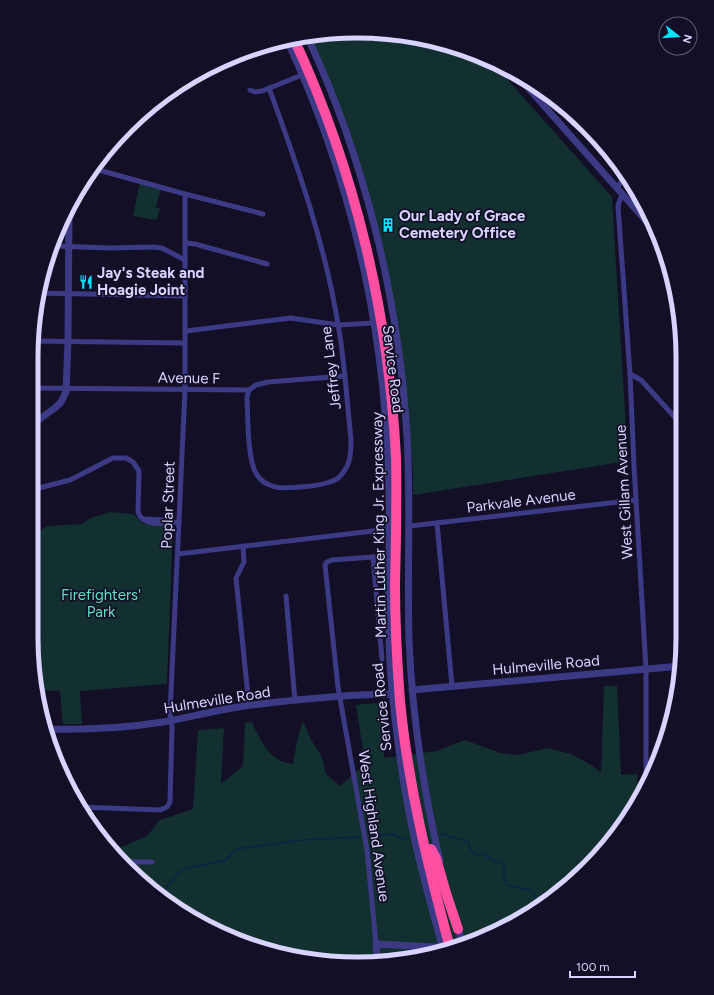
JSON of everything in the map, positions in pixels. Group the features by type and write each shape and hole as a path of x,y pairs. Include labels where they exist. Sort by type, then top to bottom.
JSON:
{"highway":[{"name":"Martin Luther King Jr. Expressway","path":"302,43 331,112 354,179 372,248 387,325 397,395 401,458 401,623 405,688 415,771 423,817 455,942"},
{"name":"Martin Luther King Jr. Expressway","path":"296,44 305,72 333,136 354,203 372,272 384,341 396,458 397,529 395,603 398,676 406,748 422,841 449,943"},
{"path":"291,45 305,72"},
{"path":"422,841 438,932"},
{"path":"431,849 436,858 458,929"}],"street":[{"name":"Service Road","path":"310,42 329,87 353,154 370,212 384,269 397,339 403,386 408,458 410,526 409,623 412,690 418,746 440,861 461,939"},
{"name":"Service Road","path":"305,72 348,205 365,273 374,323 386,419 390,529 388,623 392,694 409,812 419,858 442,945"},
{"path":"250,90 260,92 305,72"},
{"name":"Jeffrey Lane","path":"249,390 247,397 251,457 254,470 259,478 267,484 276,487 325,484 335,480 341,475 348,464 350,457 350,439 338,325 328,276 310,209 269,88"},
{"path":"527,88 646,221"},
{"path":"99,170 263,214"},
{"path":"617,188 622,180"},
{"name":"Poplar Street","path":"87,807 158,810 165,808 170,802 172,727 170,720 185,390 185,194"},
{"name":"West Gillam Avenue","path":"622,195 618,206 630,374 646,669 646,773"},
{"path":"38,419 58,405 65,396 68,341 69,221"},
{"path":"185,243 195,244 267,264"},
{"path":"58,246 158,248 186,260"},
{"path":"44,293 186,296"},
{"path":"186,331 291,318 338,325 374,323"},
{"path":"39,341 185,343"},
{"path":"630,374 641,380 676,418"},
{"name":"Avenue F","path":"38,388 249,390 256,385 268,382 344,376"},
{"path":"38,488 70,480 113,458 126,458 133,462 139,471 138,512 142,519 179,522"},
{"name":"Parkvale Avenue","path":"410,526 636,500"},
{"path":"437,523 452,686"},
{"path":"178,554 390,529"},
{"path":"242,546 244,562 236,578 249,706"},
{"path":"382,659 373,557 389,558"},
{"name":"West Highland Avenue","path":"373,557 332,560 326,562 325,565 340,697 368,850 377,956"},
{"path":"286,596 295,701"},
{"name":"Hulmeville Road","path":"412,690 674,667"},
{"name":"Hulmeville Road","path":"51,729 138,725 249,706 340,697 392,694"},
{"path":"129,862 152,862"},
{"path":"376,944 435,947"}],"green space":[{"path":"357,38 419,44 460,55 498,71 502,73 612,197 628,461 413,495 413,473 406,389 370,202 357,154 313,41"},
{"path":"140,182 161,188 156,207 160,209 156,220 133,216"},
{"name":"Firefighters' Park","path":"110,512 133,514 144,524 173,526 167,684 80,691 82,724 63,724 60,691 43,690 41,680 38,638 38,533 47,526 82,524 91,518"},
{"path":"604,686 617,686 621,775 637,774 638,789 610,832 583,864 534,903 479,933 440,946 419,951 378,956 336,956 295,951 254,940 216,924 180,903 131,864 116,847 124,846 147,836 160,820 193,809 198,730 224,728 221,784 243,766 245,723 252,722 260,739 271,754 282,762 293,764 297,741 303,721 311,740 321,755 326,774 340,786 365,764 356,705 384,702 384,758 437,751 465,740 500,753 518,755 547,748 571,754 591,765 601,773"}],"waterway":[{"path":"370,836 395,834 401,839 408,838"},
{"path":"442,834 469,842 471,851 476,855 484,853 487,857 505,865 503,875 507,885 533,891 537,901"},
{"path":"165,892 165,889 177,874 184,869 226,860 236,849 303,840 360,837"}],"place":[{"name":"Our Lady of Grace Cemetery Office","path":"388,225"},
{"name":"Jay's Steak and Hoagie Joint","path":"86,282"}]}
